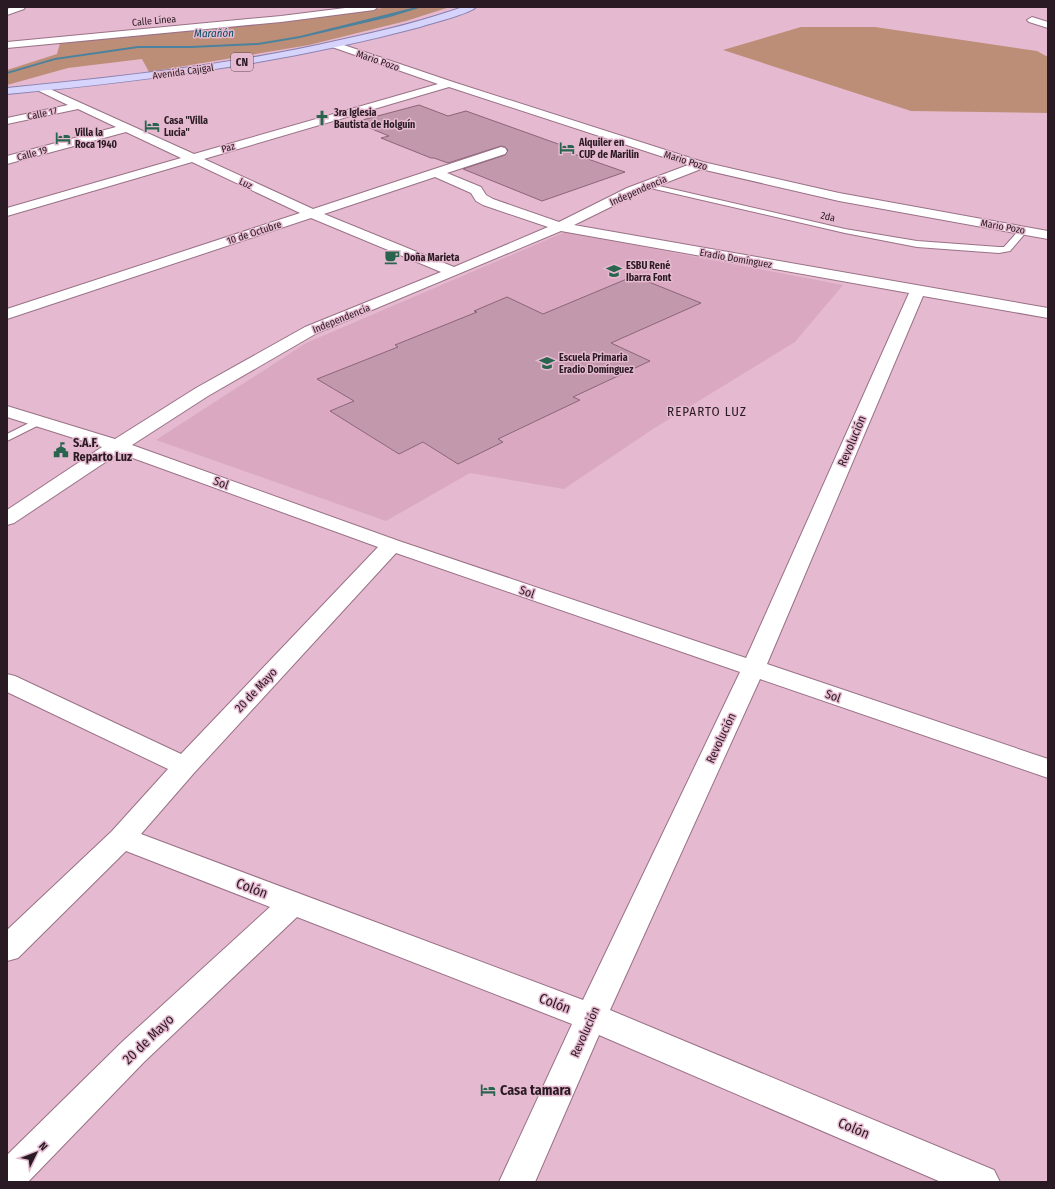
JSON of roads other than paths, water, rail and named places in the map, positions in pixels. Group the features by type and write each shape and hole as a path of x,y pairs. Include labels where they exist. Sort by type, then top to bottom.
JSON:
{"main road":[{"name":"Avenida Cajigal","path":"7,91 126,80 278,56 335,45 403,28 472,7"}],"street":[{"path":"8,11 21,7"},
{"name":"Calle Línea","path":"7,44 281,19 374,7"},
{"path":"1048,17 1032,20 1048,25"},
{"name":"Mario Pozo","path":"335,45 449,84 700,164 839,197 1048,235"},
{"name":"Paz","path":"7,212 449,84"},
{"name":"Luz","path":"41,88 77,106 311,213 454,272"},
{"name":"Calle 17","path":"7,120 77,106"},
{"name":"Calle 19","path":"7,160 127,128"},
{"name":"10 de Octubre","path":"7,314 501,151"},
{"name":"Independencia","path":"7,519 202,392 311,330 560,227 646,185 700,164"},
{"name":"Eradio Domínguez","path":"435,172 476,190 481,198 488,202 560,227 1048,313"},
{"name":"Revolución","path":"517,1182 591,1017 753,669 918,290"},
{"name":"Sol","path":"7,411 117,446 392,545 1048,769"},
{"name":"20 de Mayo","path":"7,949 122,838 185,766 392,545"},
{"path":"7,682 185,766"},
{"name":"Colón","path":"122,838 591,1017 982,1182"},
{"name":"20 de Mayo","path":"7,1179 133,1052 292,904"}],"lane":[{"name":"2da","path":"646,185 844,231 917,244 990,250 1007,249 1024,230"},
{"path":"7,438 39,421"}],"waterway":[{"name":"Marañón","path":"7,73 55,59 138,47 191,47 258,44 300,37 389,16 420,7"}],"place":[{"name":"3ra Iglesia Bautista de Holguín","path":"322,118"},
{"name":"Casa \"Villa Lucia\"","path":"152,126"},
{"name":"Villa la Roca 1940","path":"63,138"},
{"name":"Alquiler en CUP de Marilin","path":"567,148"},
{"name":"Doña Marieta","path":"392,257"},
{"name":"ESBU René Ibarra Font","path":"614,271"},
{"name":"Escuela Primaria Eradio Domínguez","path":"547,363"},
{"name":"S.A.F. Reparto Luz","path":"61,450"},
{"name":"Casa tamara","path":"488,1090"}],"district":[{"name":"REPARTO LUZ","path":"707,411"}]}
